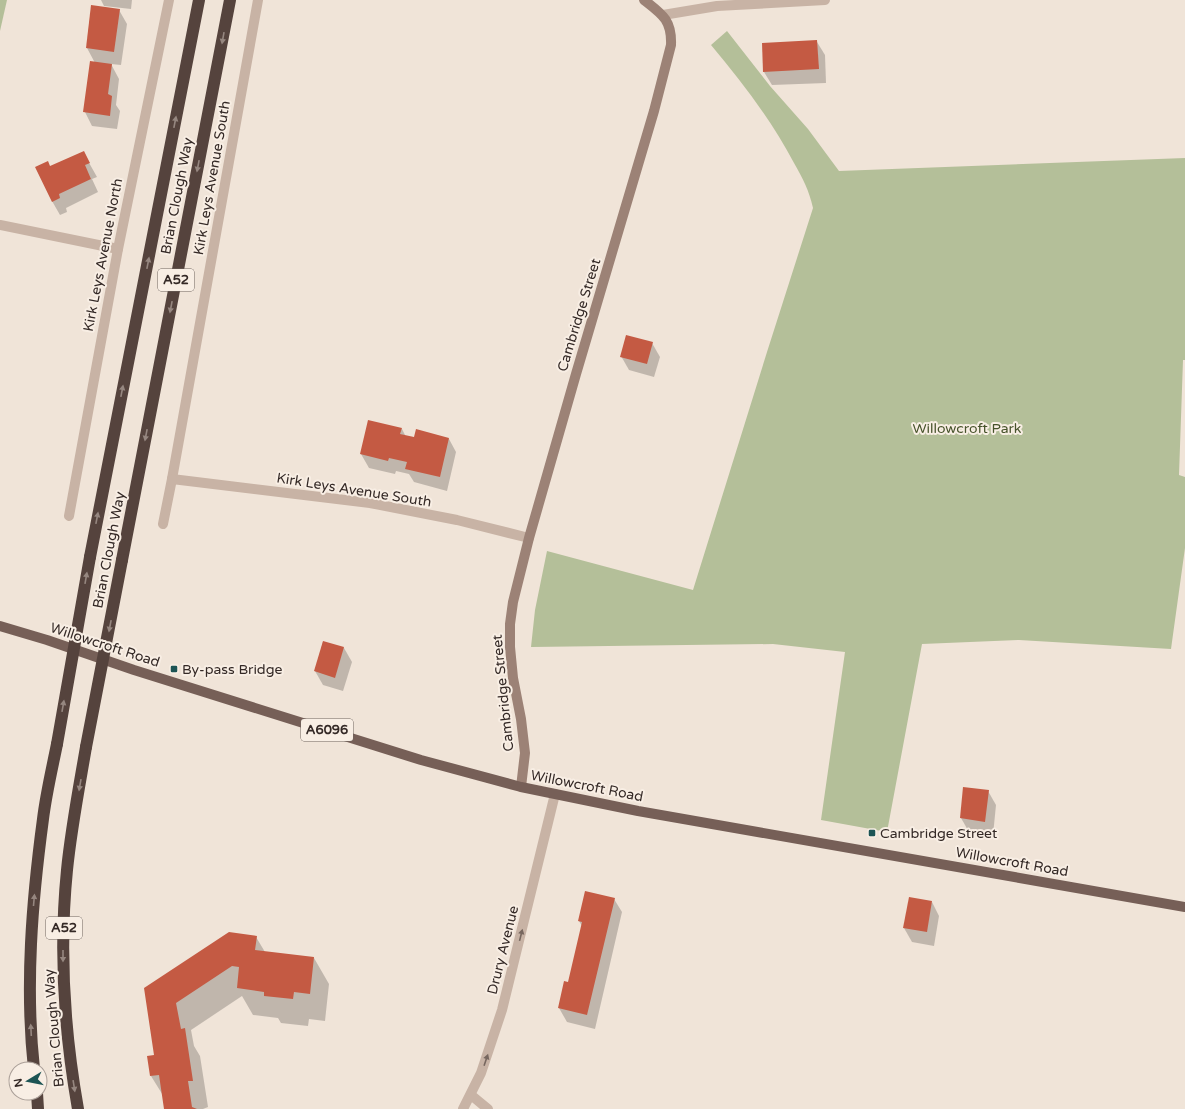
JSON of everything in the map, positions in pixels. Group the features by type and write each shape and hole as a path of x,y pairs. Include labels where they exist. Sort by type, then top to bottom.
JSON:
{"highway":[{"name":"Brian Clough Way","path":"34,1061 31,1019 32,932 43,818 90,557 199,0"},
{"name":"Brian Clough Way","path":"78,1109 67,1040 63,960 67,870 86,747 230,0"}],"main road":[{"name":"Willowcroft Road","path":"0,626 134,670 414,757 521,787 638,811 1185,907"}],"street":[{"name":"Kirk Leys Avenue North","path":"69,516 118,249 169,0"},
{"name":"Kirk Leys Avenue South","path":"163,524 258,0"},
{"path":"644,0 663,15 717,6 825,0"},
{"name":"Cambridge Street","path":"521,787 525,754 521,719 513,678 510,647 510,624 513,602 529,538 664,74 672,34 668,22 663,15"},
{"path":"0,225 118,249"},
{"name":"Kirk Leys Avenue South","path":"172,479 370,503 457,520 529,538"},
{"name":"Drury Avenue","path":"464,1109 482,1073 502,1010 555,794"},
{"path":"471,1095 488,1109"}],"green space":[{"path":"0,0 7,0 0,31"},
{"name":"Willowcroft Park","path":"727,31 770,86 808,129 839,171 1185,158 1185,360 1183,360 1179,475 1185,477 1185,548 1171,649 1019,640 922,644 887,832 821,820 845,652 773,644 531,647 535,610 547,551 693,590 813,208 810,196 803,180 776,132 734,73 711,45"}],"building":[{"path":"91,5 120,9 114,52 86,48"},
{"path":"817,40 819,69 763,72 762,43"},
{"path":"90,61 112,64 108,94 112,96 110,116 83,112"},
{"path":"84,151 90,163 85,165 91,179 59,194 60,198 52,202 35,167 48,161 50,166"},
{"path":"626,335 653,342 647,364 620,357"},
{"path":"368,420 402,428 400,434 414,437 416,429 449,438 440,477 405,469 407,462 389,458 388,461 360,454"},
{"path":"323,641 344,647 335,678 314,671"},
{"path":"963,787 989,790 985,822 960,818"},
{"path":"585,891 615,898 587,1015 558,1008 564,981 568,982 582,922 578,921"},
{"path":"909,897 932,901 927,932 903,928"},
{"path":"229,932 257,936 255,950 314,957 310,994 294,992 293,999 264,996 264,992 237,988 239,967 232,966 176,1003 181,1029 185,1028 193,1081 188,1081 192,1107 197,1109 164,1109 159,1075 150,1076 147,1056 154,1055 144,988"}],"place":[{"name":"By-pass Bridge","path":"174,669"},
{"name":"Cambridge Street","path":"872,833"}]}
